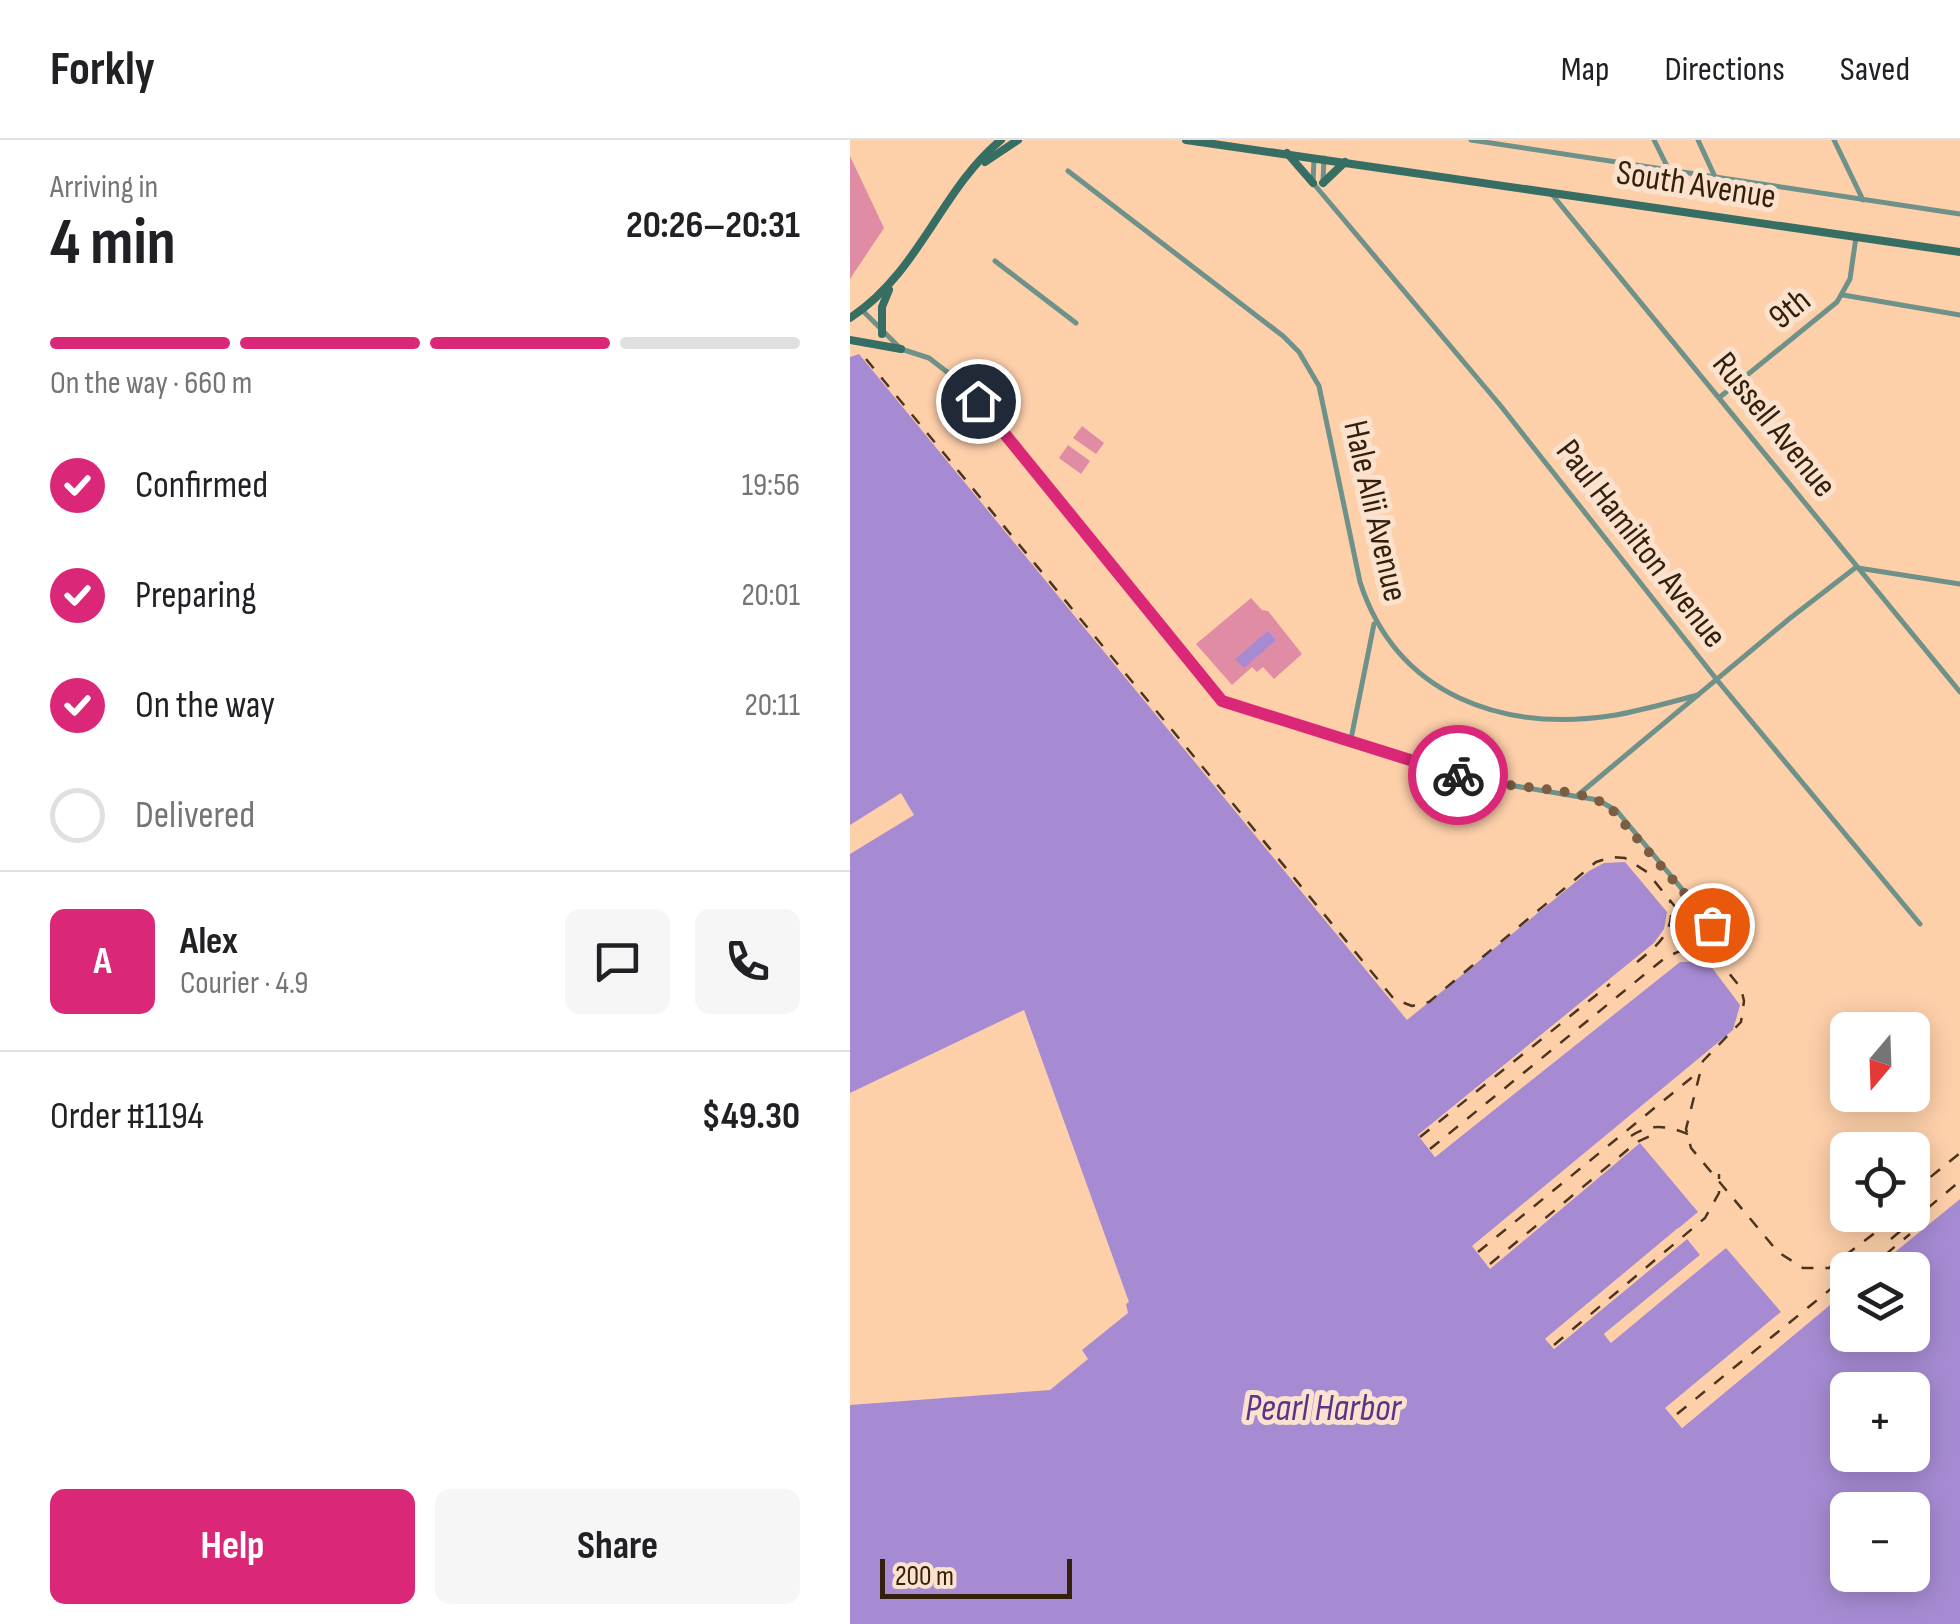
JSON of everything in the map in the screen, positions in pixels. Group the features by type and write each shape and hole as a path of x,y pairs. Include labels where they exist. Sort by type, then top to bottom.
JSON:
{"street":[{"path":"850,318 890,286 1001,140"},
{"path":"974,171 1018,140"},
{"name":"South Avenue","path":"1186,140 1960,252"},
{"path":"1471,140 1960,214"},
{"path":"1654,140 1670,170"},
{"path":"1698,140 1716,179"},
{"path":"1834,140 1863,200"},
{"path":"1287,153 1318,183"},
{"path":"1318,183 1319,158"},
{"path":"1318,183 1345,162"},
{"name":"Hale Alii Avenue","path":"1068,171 1149,230 1299,352 1323,400 1360,582 1374,622 1394,651 1432,684 1478,706 1524,716 1570,719 1615,715 1698,694"},
{"name":"Paul Hamilton Avenue","path":"1318,183 1717,680 1920,924"},
{"name":"Russell Avenue","path":"1548,190 1960,692"},
{"name":"9th","path":"1720,397 1831,309 1850,279 1856,237"},
{"path":"994,260 1076,323"},
{"path":"882,334 882,307 890,286"},
{"path":"1842,295 1960,315"},
{"path":"862,310 900,348"},
{"path":"850,340 900,348 929,358 968,388 1222,701 1467,778 1598,800 1617,812 1736,954"},
{"path":"1578,795 1856,568 1960,584"},
{"path":"1351,739 1374,622"}],"shaded area":[{"path":"850,156 884,228 850,279"},
{"path":"1082,426 1104,443 1096,454 1073,438"},
{"path":"1068,445 1090,461 1081,474 1059,458"},
{"path":"1251,598 1268,611 1302,654 1274,679 1263,667 1257,672 1252,667 1232,685 1196,644"}],"water":[{"name":"Pearl Harbor","path":"859,354 1407,1020 1589,871 1604,863 1625,862 1667,912 1664,929 1654,943 1418,1135 1435,1157 1680,962 1707,961 1740,1005 1733,1030 1472,1246 1490,1269 1640,1143 1698,1212 1546,1338 1554,1349 1687,1239 1700,1255 1604,1334 1610,1342 1726,1248 1781,1312 1666,1408 1682,1428 1830,1305 1830,1352 1930,1352 1930,1252 1895,1252 1920,1232 1930,1232 1930,1223 1960,1199 1960,1624 850,1624 850,1405 1050,1390 1088,1359 1082,1350 1128,1313 1129,1302 1024,1010 850,1093 850,357"},
{"path":"1268,631 1276,640 1244,668 1235,659"}],"pier":[{"path":"901,793 914,815 850,854 850,825"},
{"path":"1654,943 1657,947 1424,1137 1437,1152 1670,962 1673,966 1435,1157 1418,1135"},
{"path":"1678,1228 1681,1232 1552,1339 1555,1342 1684,1235 1687,1239 1554,1349 1545,1339"},
{"path":"1700,1255 1707,1263 1611,1343 1604,1334"},
{"path":"1781,1312 1784,1316 1672,1409 1683,1421 1794,1328 1797,1332 1682,1428 1665,1408"}],"railway":[{"path":"866,359 1394,999 1412,1006 1429,1002 1596,862 1625,858 1647,872 1741,988 1744,1001 1741,1022 1703,1061 1686,1129 1691,1148 1778,1252 1803,1268 1829,1268 1876,1232"},
{"path":"1637,962 1668,929 1670,901"},
{"path":"1430,1149 1666,957 1690,947 1715,951"},
{"path":"1420,1137 1610,984"},
{"path":"1478,1252 1701,1070"},
{"path":"1631,1136 1647,1128 1664,1127 1696,1138"},
{"path":"1490,1264 1637,1142 1650,1136"},
{"path":"1930,1177 1960,1153"},
{"path":"1554,1345 1705,1218 1719,1193 1719,1174"},
{"path":"1891,1239 1960,1181"},
{"path":"1888,1252 1910,1234"},
{"path":"1677,1414 1830,1290"}],"way so far":[{"path":"1458,775 1504,786 1588,797 1608,805 1712,925"}],"route":[{"path":"978,401 1222,701 1458,775"}]}
